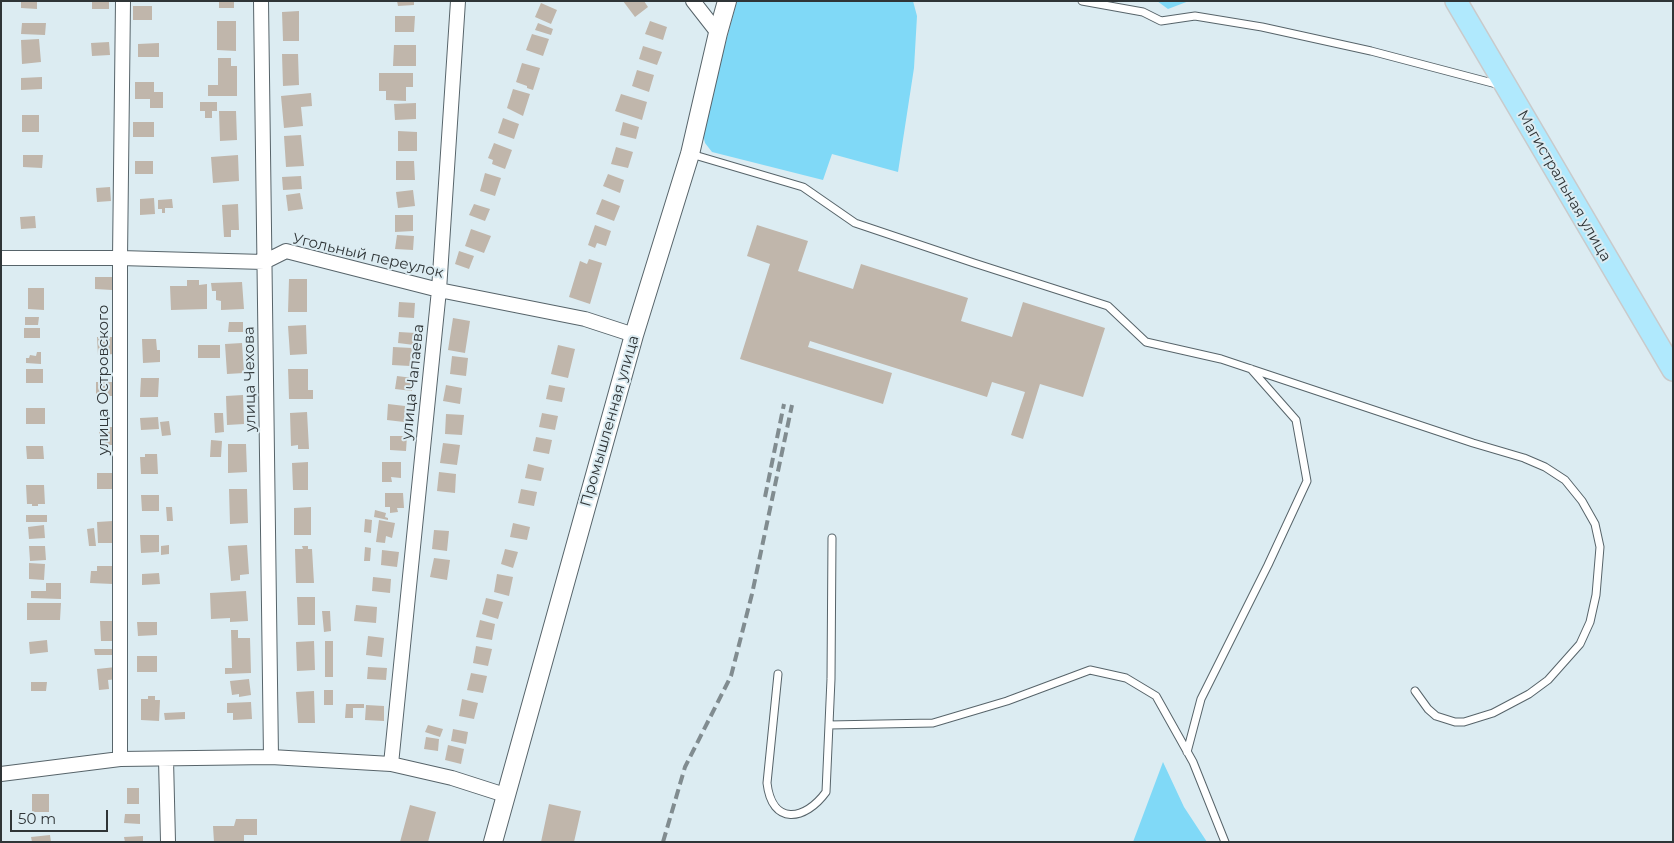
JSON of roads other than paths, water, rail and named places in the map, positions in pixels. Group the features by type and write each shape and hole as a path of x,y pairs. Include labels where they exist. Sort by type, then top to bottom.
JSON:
{"main road":[{"name":"Магистральная улица","path":"1456,1 1673,370"}],"street":[{"name":"улица Островского","path":"120,759 120,258 123,1"},
{"name":"улица Чехова","path":"261,1 271,756"},
{"name":"улица Чапаева","path":"391,764 439,290 458,1"},
{"path":"693,1 718,33"},
{"name":"Промышленная улица","path":"493,842 634,336 690,154 727,1"},
{"name":"Угольный переулок","path":"1,258 120,258 264,262 286,251 439,290 585,319 634,336"},
{"path":"1,774 120,759 271,756 391,764 452,778 505,795"},
{"path":"166,759 168,842"}],"lane":[{"path":"1082,1 1143,12 1161,21 1195,16 1262,27 1371,51 1506,87"},
{"path":"690,154 803,186 855,223 1108,306 1146,342 1220,359 1473,443 1524,458 1546,467 1565,480 1582,501 1595,524 1600,547 1596,595 1590,622 1580,644 1548,680 1529,694 1493,713 1464,722 1455,722 1436,716 1428,709 1415,690"},
{"path":"1187,752 1201,699 1268,565 1307,481 1296,420 1251,369"},
{"path":"778,674 767,784 769,796 774,807 783,812 799,814 821,800 826,792 832,538"},
{"path":"829,725 933,723 1007,701 1090,670 1126,678 1156,696 1193,762 1225,842"}],"railway":[{"path":"765,497 784,404"},
{"path":"663,842 685,767 731,676 752,594 792,405"}]}
